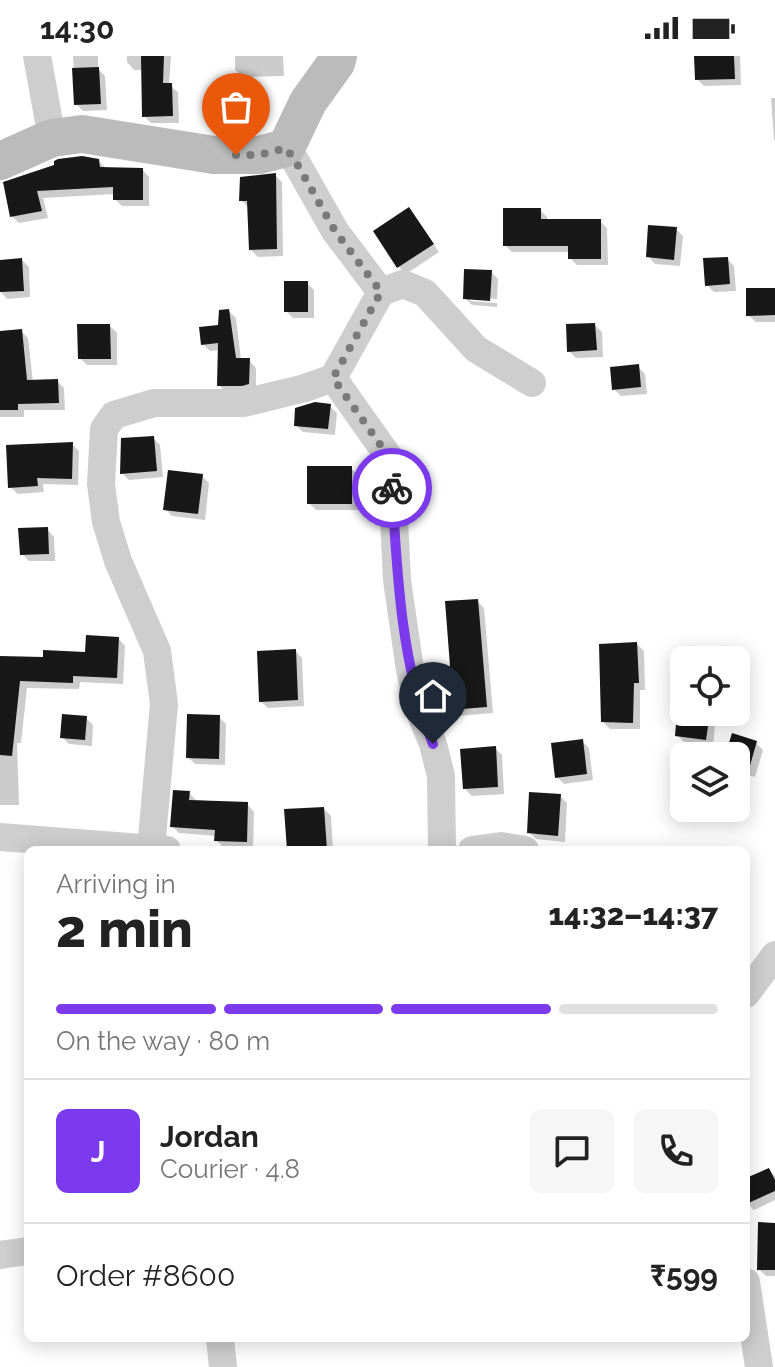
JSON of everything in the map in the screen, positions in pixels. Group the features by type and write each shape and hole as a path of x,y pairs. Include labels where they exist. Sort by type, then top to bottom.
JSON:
{"main road":[{"path":"0,161 52,138 82,134 214,155 259,155 286,148 308,102 338,56"}],"street":[{"path":"37,56 52,138"},
{"path":"286,148 335,231 381,292"},
{"path":"160,846 164,704 157,651 118,561 106,522 101,484 104,429 114,415 154,403 244,403 333,378 381,292 403,284 425,293 476,349 532,383"},
{"path":"333,378 391,460 397,580 410,670 419,710 441,776 442,846"},
{"path":"0,837 120,846"},
{"path":"750,986 763,958"},
{"path":"0,1255 24,1252"},
{"path":"750,1308 759,1367"},
{"path":"220,1342 223,1367"}],"building":[{"path":"141,56 164,56 163,83 172,83 173,116 142,117"},
{"path":"694,56 734,56 735,79 695,80"},
{"path":"99,67 101,104 74,105 72,68"},
{"path":"82,156 99,159 100,167 143,168 143,200 113,200 113,187 37,191 42,211 10,217 3,182 54,165 58,159"},
{"path":"276,173 277,249 249,250 247,201 239,201 240,177"},
{"path":"409,207 434,244 397,268 373,231"},
{"path":"503,208 541,208 541,219 601,219 601,259 568,259 568,246 503,246"},
{"path":"648,225 677,227 674,260 646,257"},
{"path":"728,257 730,284 705,286 703,258"},
{"path":"22,258 24,291 0,292 0,260"},
{"path":"464,269 492,270 490,301 463,299"},
{"path":"284,281 308,281 308,312 284,312"},
{"path":"746,288 775,288 775,315 746,316"},
{"path":"229,309 236,358 250,358 249,384 242,386 217,386 218,343 201,345 199,327 218,325 219,310"},
{"path":"595,323 597,350 567,352 566,324"},
{"path":"77,324 110,324 111,359 78,359"},
{"path":"22,329 27,380 58,379 59,403 18,404 18,410 0,410 0,331"},
{"path":"639,364 641,387 612,390 610,367"},
{"path":"315,402 331,404 328,429 294,426 295,408"},
{"path":"154,436 157,471 120,474 121,438"},
{"path":"73,442 72,479 37,478 38,486 8,488 6,445"},
{"path":"307,466 352,466 352,504 307,504"},
{"path":"168,470 203,474 198,514 163,510"},
{"path":"48,527 49,554 20,555 18,528"},
{"path":"478,599 487,707 449,710 446,666 450,666 445,601"},
{"path":"86,635 119,637 117,678 73,676 73,683 20,681 12,756 0,755 0,656 43,657 43,650 85,652"},
{"path":"637,642 639,683 634,683 633,723 601,722 599,644"},
{"path":"296,649 298,700 259,702 257,651"},
{"path":"62,714 87,716 85,740 60,738"},
{"path":"187,714 220,715 219,759 186,758"},
{"path":"676,726 708,726 706,740 675,736"},
{"path":"732,733 757,741 750,766 750,742 729,742"},
{"path":"583,739 587,774 555,778 551,743"},
{"path":"496,746 498,787 463,789 460,749"},
{"path":"173,790 190,791 189,800 248,802 247,842 214,841 215,830 170,827"},
{"path":"529,792 561,794 558,836 527,833"},
{"path":"324,807 327,846 287,846 284,809"},
{"path":"769,1168 775,1180 775,1191 750,1202 750,1176"},
{"path":"758,1222 775,1223 775,1270 757,1270"}],"way so far":[{"path":"236,155 259,155 286,148 335,231 381,292 333,378 391,460 392,488"}],"route":[{"path":"392,488 397,580 410,670 419,710 433,744"}]}
